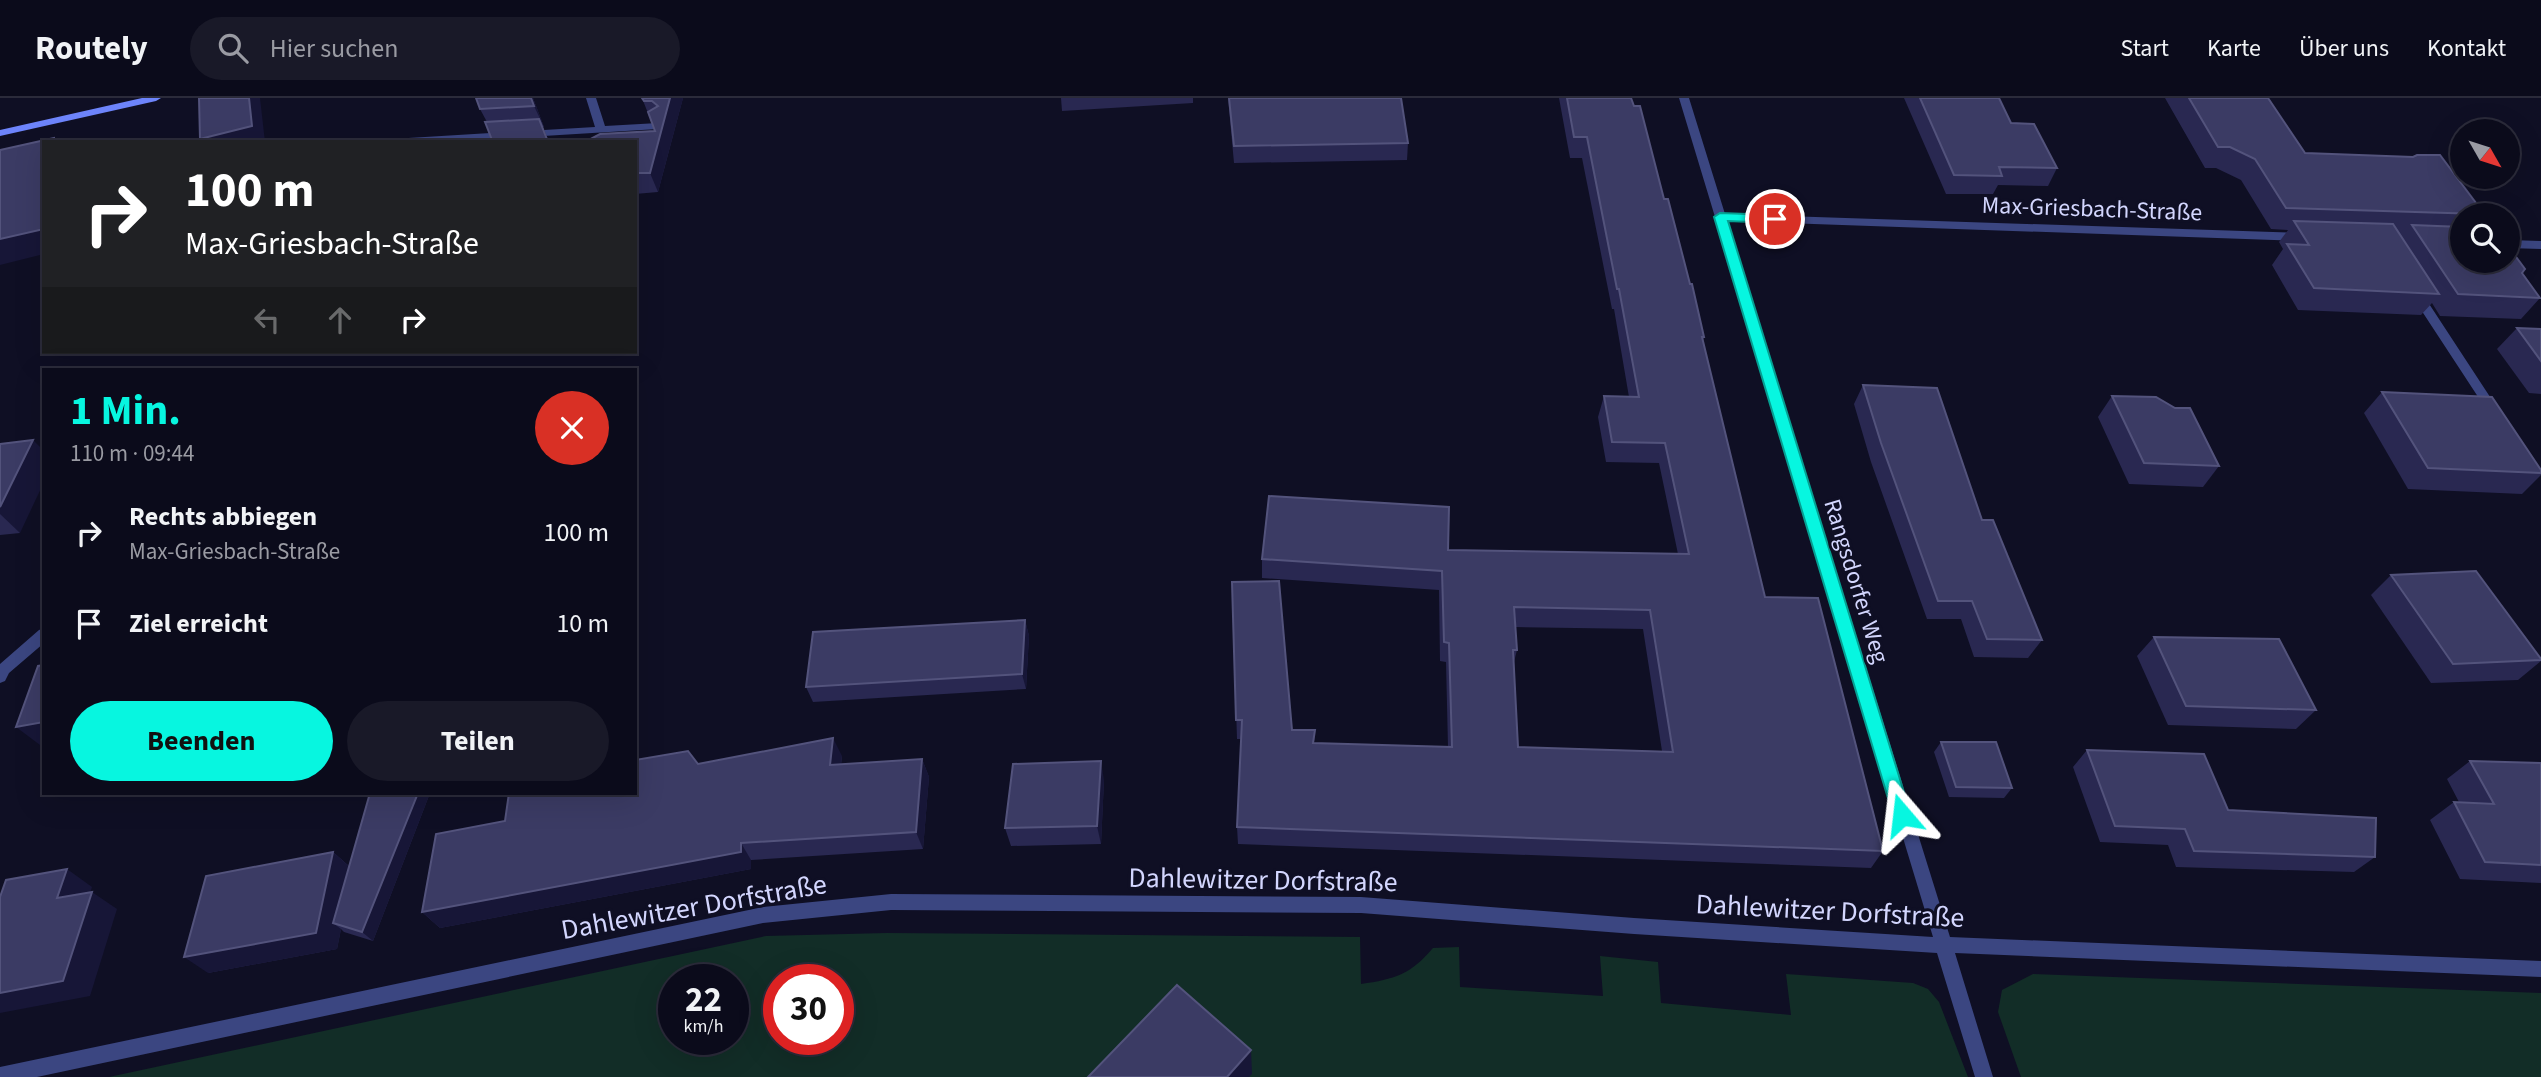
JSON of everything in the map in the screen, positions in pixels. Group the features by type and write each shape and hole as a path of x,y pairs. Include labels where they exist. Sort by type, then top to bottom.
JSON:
{"main road":[{"path":"0,133 156,98"}],"street":[{"path":"591,98 601,130"},
{"name":"Rangsdorfer Weg","path":"1684,98 1983,1077"},
{"path":"427,140 658,126"},
{"name":"Max-Griesbach-Straße","path":"1720,217 2312,237"},
{"path":"2520,244 2541,245"},
{"path":"2410,284 2490,406"},
{"path":"0,677 4,670 42,636"},
{"name":"Dahlewitzer Dorfstraße","path":"0,1076 763,915 891,902 1361,905 1633,926 1941,945 2541,969"}],"green space":[{"path":"887,933 1360,937 1361,984 1383,980 1409,970 1433,948 1459,947 1460,987 1603,996 1600,956 1658,962 1661,1003 1791,1015 1786,974 1913,983 1928,989 1939,1002 1968,1077 109,1077 766,936"},
{"path":"2033,974 2541,993 2541,1077 2021,1077 1998,1012 2002,990"}],"building":[{"path":"199,98 249,98 252,126 200,139"},
{"path":"476,98 531,98 534,106 480,109"},
{"path":"642,98 670,98 650,173 637,173 637,140 589,140 600,134 655,131 648,112 658,106 652,101 644,101"},
{"path":"1229,98 1401,98 1408,143 1234,146"},
{"path":"1567,98 1631,98 1634,106 1640,106 1664,199 1668,199 1692,284 1702,337 1765,597 1818,598 1883,851 1237,827 1242,720 1236,720 1232,582 1279,581 1292,730 1315,730 1313,743 1452,747 1449,643 1444,642 1442,571 1262,559 1269,496 1449,507 1448,550 1689,554 1665,443 1612,442 1604,396 1639,397 1587,137 1574,137","holes":["1514,607 1650,610 1673,752 1518,747 1513,650 1517,650"]},
{"path":"1920,98 1999,98 2011,123 2034,124 2057,168 1999,167 2002,176 1954,175"},
{"path":"2189,98 2268,98 2305,153 2413,157 2440,155 2450,168 2450,189 2466,189 2476,203 2450,203 2450,213 2286,208 2255,159 2230,147 2218,147"},
{"path":"539,119 547,140 492,140 485,122"},
{"path":"42,141 42,229 0,239 0,150"},
{"path":"2294,221 2393,224 2439,294 2314,288 2287,244 2309,245"},
{"path":"2412,225 2450,227 2450,273 2520,273 2520,262 2525,269 2522,273 2540,298 2458,294"},
{"path":"2517,328 2541,329 2541,361"},
{"path":"1863,385 1937,388 1982,520 1993,520 2042,640 1987,639 1972,601 1938,601"},
{"path":"2382,392 2492,397 2541,473 2428,468"},
{"path":"2112,396 2156,397 2175,408 2190,408 2219,466 2144,463"},
{"path":"33,440 0,507 0,444"},
{"path":"2476,571 2541,660 2453,664 2391,575"},
{"path":"1025,620 1022,674 806,687 813,632"},
{"path":"2154,637 2279,639 2316,710 2186,706"},
{"path":"42,665 42,722 16,727 38,666"},
{"path":"833,738 830,765 922,759 916,832 741,843 741,852 422,912 436,834 505,821 509,795 637,795 637,760 688,751 698,764"},
{"path":"1941,742 1996,742 2012,788 1956,787"},
{"path":"2087,750 2204,754 2228,810 2376,818 2375,857 2194,851 2185,829 2115,826"},
{"path":"1101,761 1097,826 1005,828 1013,764"},
{"path":"2470,761 2541,763 2541,865 2485,862 2454,802 2494,804"},
{"path":"369,795 417,795 362,932 333,923"},
{"path":"333,852 316,933 184,957 206,876"},
{"path":"67,869 57,898 92,892 63,981 0,993 0,897 6,880"},
{"path":"1177,985 1251,1050 1227,1077 1088,1077"}],"route":[{"path":"1775,219 1720,217 1902,815"}]}
